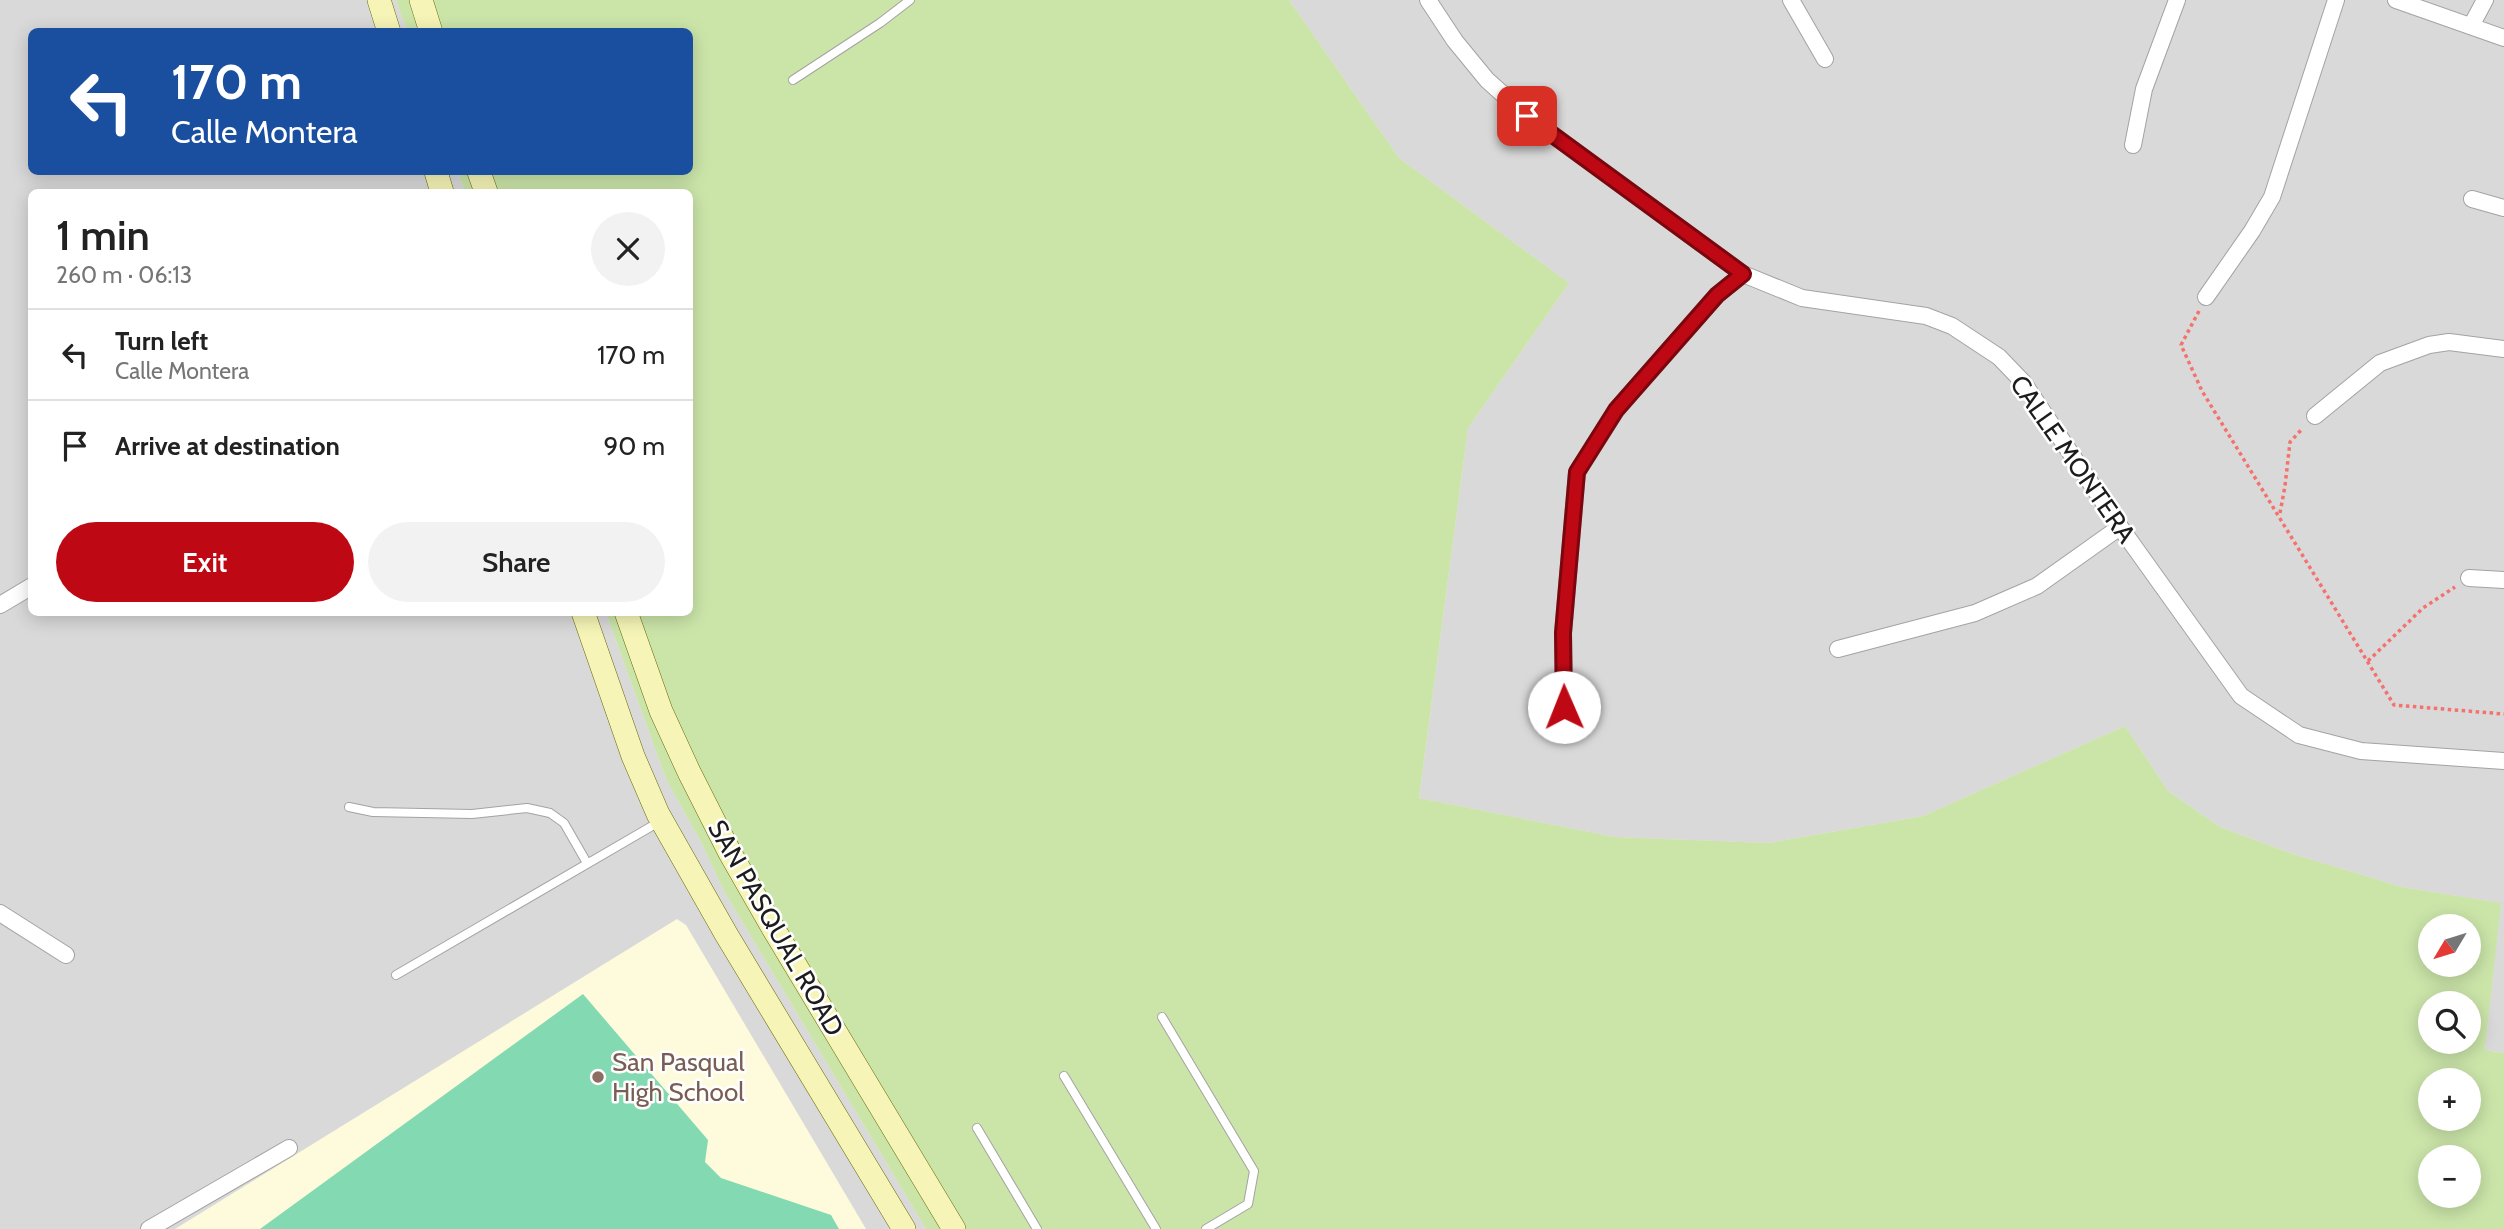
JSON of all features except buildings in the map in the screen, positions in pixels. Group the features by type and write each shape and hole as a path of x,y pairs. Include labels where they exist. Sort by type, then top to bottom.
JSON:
{"main road":[{"path":"379,0 388,28"},
{"path":"421,0 430,28"},
{"name":"SAN PASQUAL ROAD","path":"584,616 633,756 662,820 726,934 904,1229"},
{"name":"SAN PASQUAL ROAD","path":"627,616 661,711 730,853 772,928 954,1229"}],"street":[{"name":"CALLE MONTERA","path":"1428,0 1455,41 1487,80 1527,116 1743,274 1801,298 1926,316 1952,327 1999,357 2023,382 2120,527 2241,695 2299,735 2361,751 2504,761"},
{"path":"1791,0 1825,59"},
{"path":"2133,145 2144,89 2177,0"},
{"path":"2206,297 2272,197 2336,0"},
{"path":"2396,0 2504,38"},
{"path":"2471,26 2485,0"},
{"path":"2472,200 2504,208"},
{"path":"1564,707 1563,633 1577,472 1616,410 1717,295 1743,274"},
{"path":"2315,416 2380,363 2429,345 2449,342 2504,349"},
{"path":"1838,649 1975,613 2036,586 2120,527"},
{"path":"2469,578 2504,580"},
{"path":"0,605 28,588"},
{"path":"0,912 66,955"},
{"path":"149,1229 289,1148"}],"lane":[{"path":"793,80 910,0"},
{"path":"349,807 373,812 472,814 527,808 550,813 564,823 587,863"},
{"path":"396,975 662,820"},
{"path":"1162,1017 1254,1171 1248,1204 1206,1229"},
{"path":"1064,1076 1156,1229"},
{"path":"977,1128 1037,1229"}],"path":[{"path":"2206,297 2181,345 2202,391 2395,705 2504,714"},
{"path":"2279,515 2290,442 2315,416"},
{"path":"2368,661 2423,608 2469,578"}],"shaded area":[{"path":"0,0 396,0 406,28 28,28 28,175 459,175 464,189 28,189 28,616 607,616 666,779 725,893 926,1229 0,1229"},
{"path":"1289,0 2504,0 2504,1053 2485,1050 2500,903 2402,887 2293,854 2220,827 2168,791 2125,726 1923,816 1768,843 1615,837 1419,798 1468,428 1569,283 1399,158"},
{"name":"San Pasqual High School","path":"677,919 686,925 866,1229 175,1229"}],"green space":[{"path":"396,0 1289,0 1399,158 1569,283 1468,428 1419,798 1615,837 1768,843 1923,816 2125,726 2168,791 2220,827 2293,854 2402,887 2501,903 2485,1050 2504,1053 2504,1229 926,1229 725,893 666,779 607,616 693,616 693,189 464,189 459,175 693,175 693,28 406,28"},
{"path":"583,994 708,1140 705,1162 721,1178 831,1215 839,1229 260,1229"}],"place":[{"name":"San Pasqual High School","path":"598,1077"}],"route":[{"path":"1527,116 1743,274 1717,295 1616,410 1577,472 1563,633 1564,707"}]}
